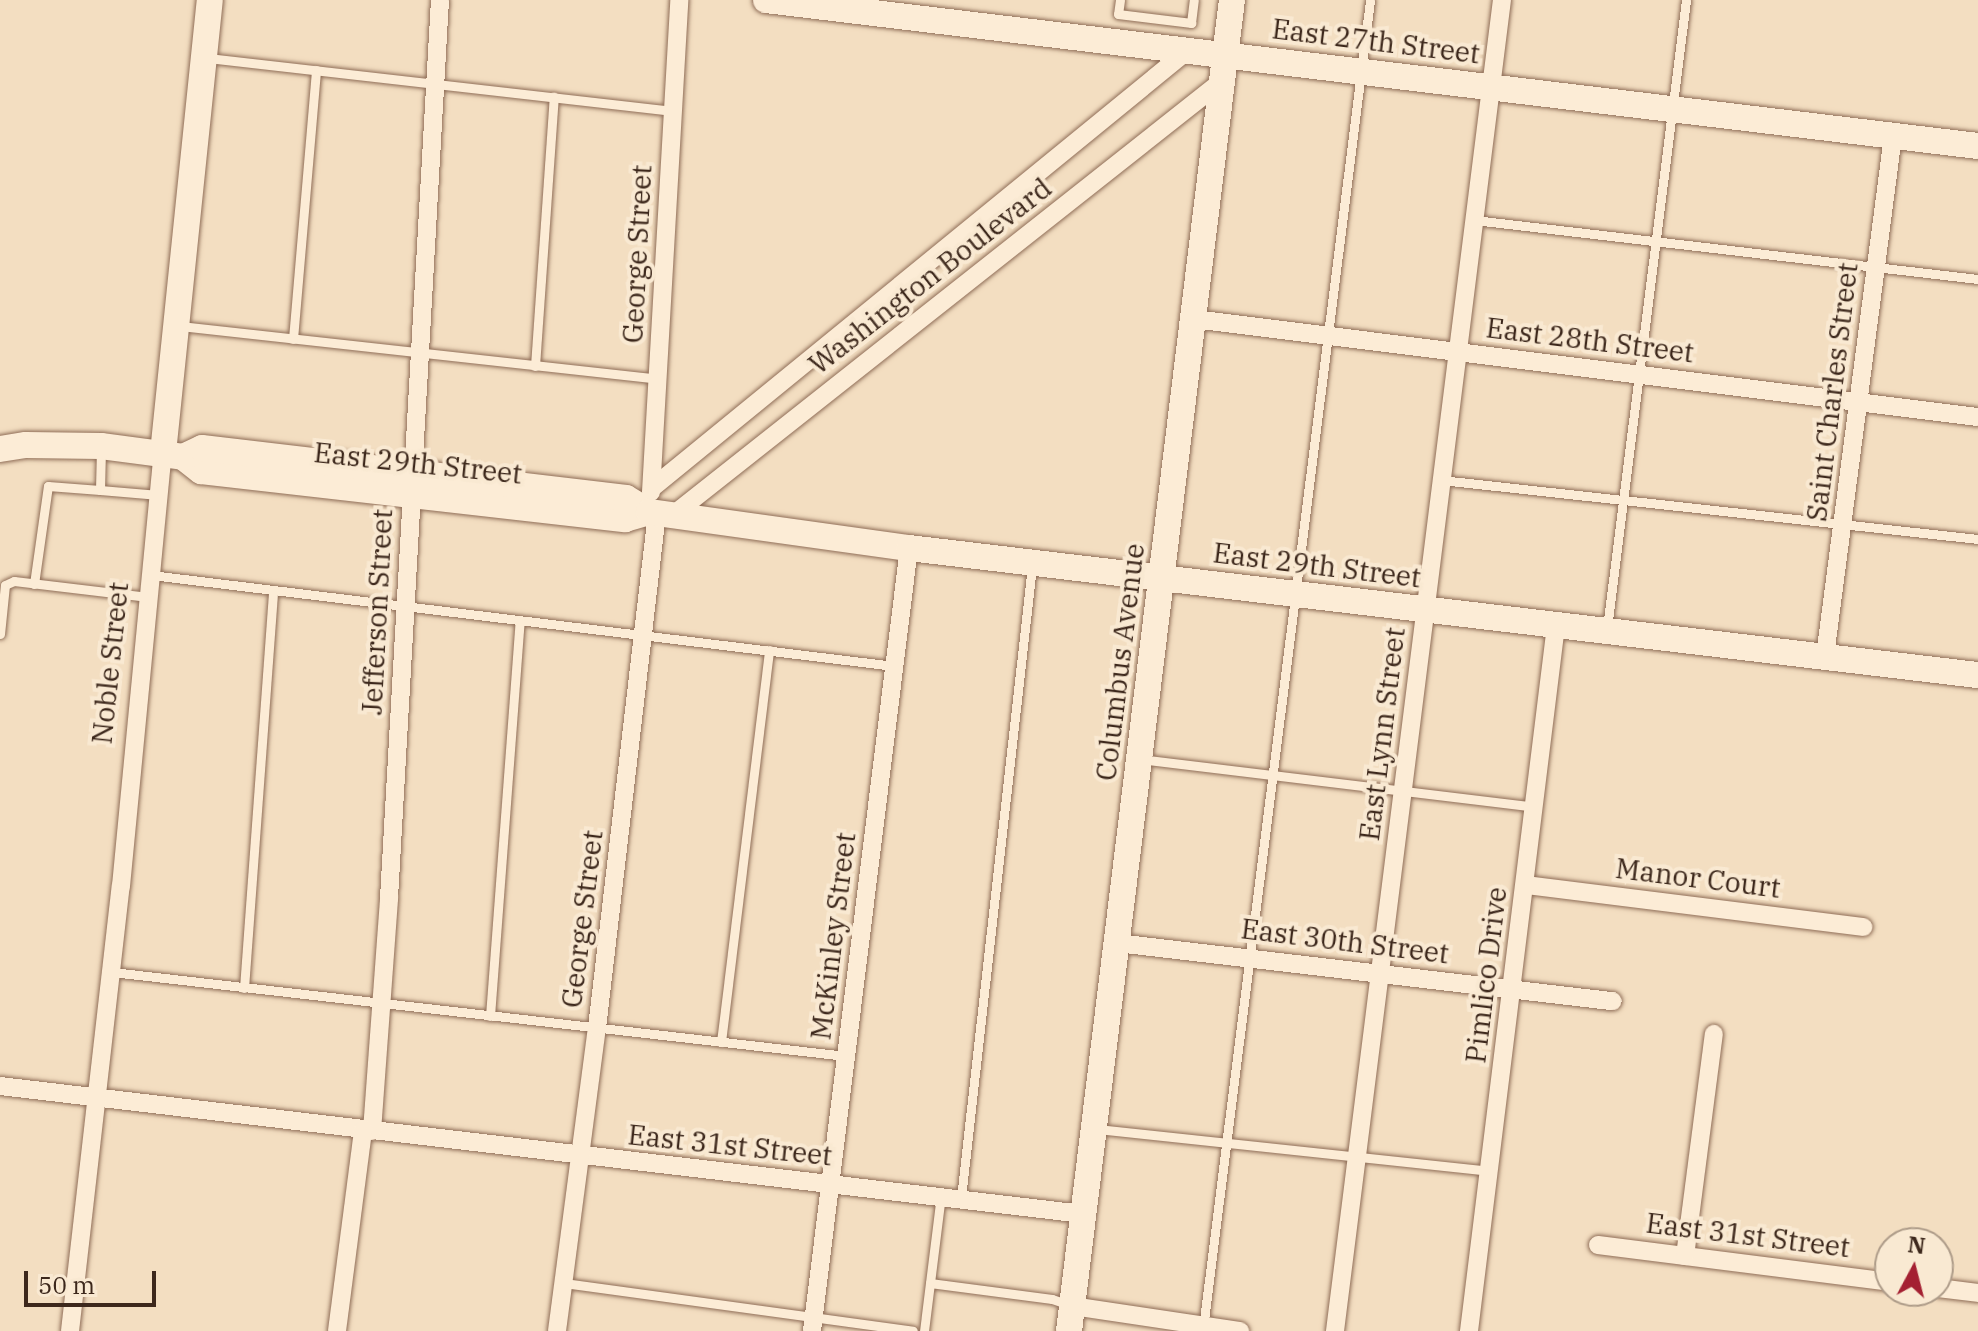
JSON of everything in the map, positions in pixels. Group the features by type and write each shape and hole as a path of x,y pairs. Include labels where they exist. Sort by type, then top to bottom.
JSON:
{"street":[{"name":"Noble Street","path":"70,1331 99,1098 159,495 173,455 176,326 210,0"},
{"name":"Jefferson Street","path":"337,1331 367,1131 381,1003 440,0"},
{"name":"George Street","path":"557,1331 597,1028 658,507 658,379 679,0"},
{"name":"East 27th Street","path":"766,0 1187,51 1224,68 1361,72 1675,107 1978,146"},
{"name":"Columbus Avenue","path":"1070,1318 1232,0"},
{"name":"East Lynn Street","path":"1335,1331 1502,0"},
{"name":"Washington Boulevard","path":"658,507 1187,51"},
{"name":"Washington Boulevard","path":"658,507 1224,68"},
{"name":"Saint Charles Street","path":"1825,656 1893,136"},
{"name":"East 28th Street","path":"1194,319 1978,417"},
{"name":"East 29th Street","path":"0,449 26,445 101,446 173,455 201,471 412,484 625,519 658,507 909,548 1978,675"},
{"name":"McKinley Street","path":"813,1325 909,548"},
{"name":"Pimlico Drive","path":"1469,1331 1556,626"},
{"name":"Manor Court","path":"1526,885 1863,927"},
{"name":"East 30th Street","path":"1117,943 1613,1001"},
{"path":"1685,1256 1714,1034"},
{"name":"East 31st Street","path":"0,1086 1083,1214"},
{"name":"East 31st Street","path":"1598,1245 1874,1280"},
{"path":"1954,1290 1978,1293"},
{"path":"1070,1318 1240,1331"}],"lane":[{"path":"1120,0 1118,14 1191,23"},
{"path":"1187,51 1194,0"},
{"path":"1203,1328 1370,0"},
{"path":"1607,631 1686,0"},
{"path":"1142,46 1145,17"},
{"path":"204,57 673,111"},
{"path":"293,339 316,70"},
{"path":"535,366 554,97"},
{"path":"1474,220 1978,279"},
{"path":"176,326 658,379"},
{"path":"100,490 101,446"},
{"path":"1441,480 1978,539"},
{"path":"34,584 48,486 159,495"},
{"path":"961,1198 1032,563"},
{"path":"151,575 894,666"},
{"path":"0,634 5,585 14,581 148,597"},
{"path":"244,988 273,591"},
{"path":"490,1016 520,621"},
{"path":"721,1042 769,650"},
{"path":"1140,759 1536,807"},
{"path":"112,972 846,1056"},
{"path":"1094,1129 1489,1171"},
{"path":"924,1331 941,1195"},
{"path":"564,1283 813,1325 913,1331"},
{"path":"930,1283 1052,1299 1070,1318"}]}
